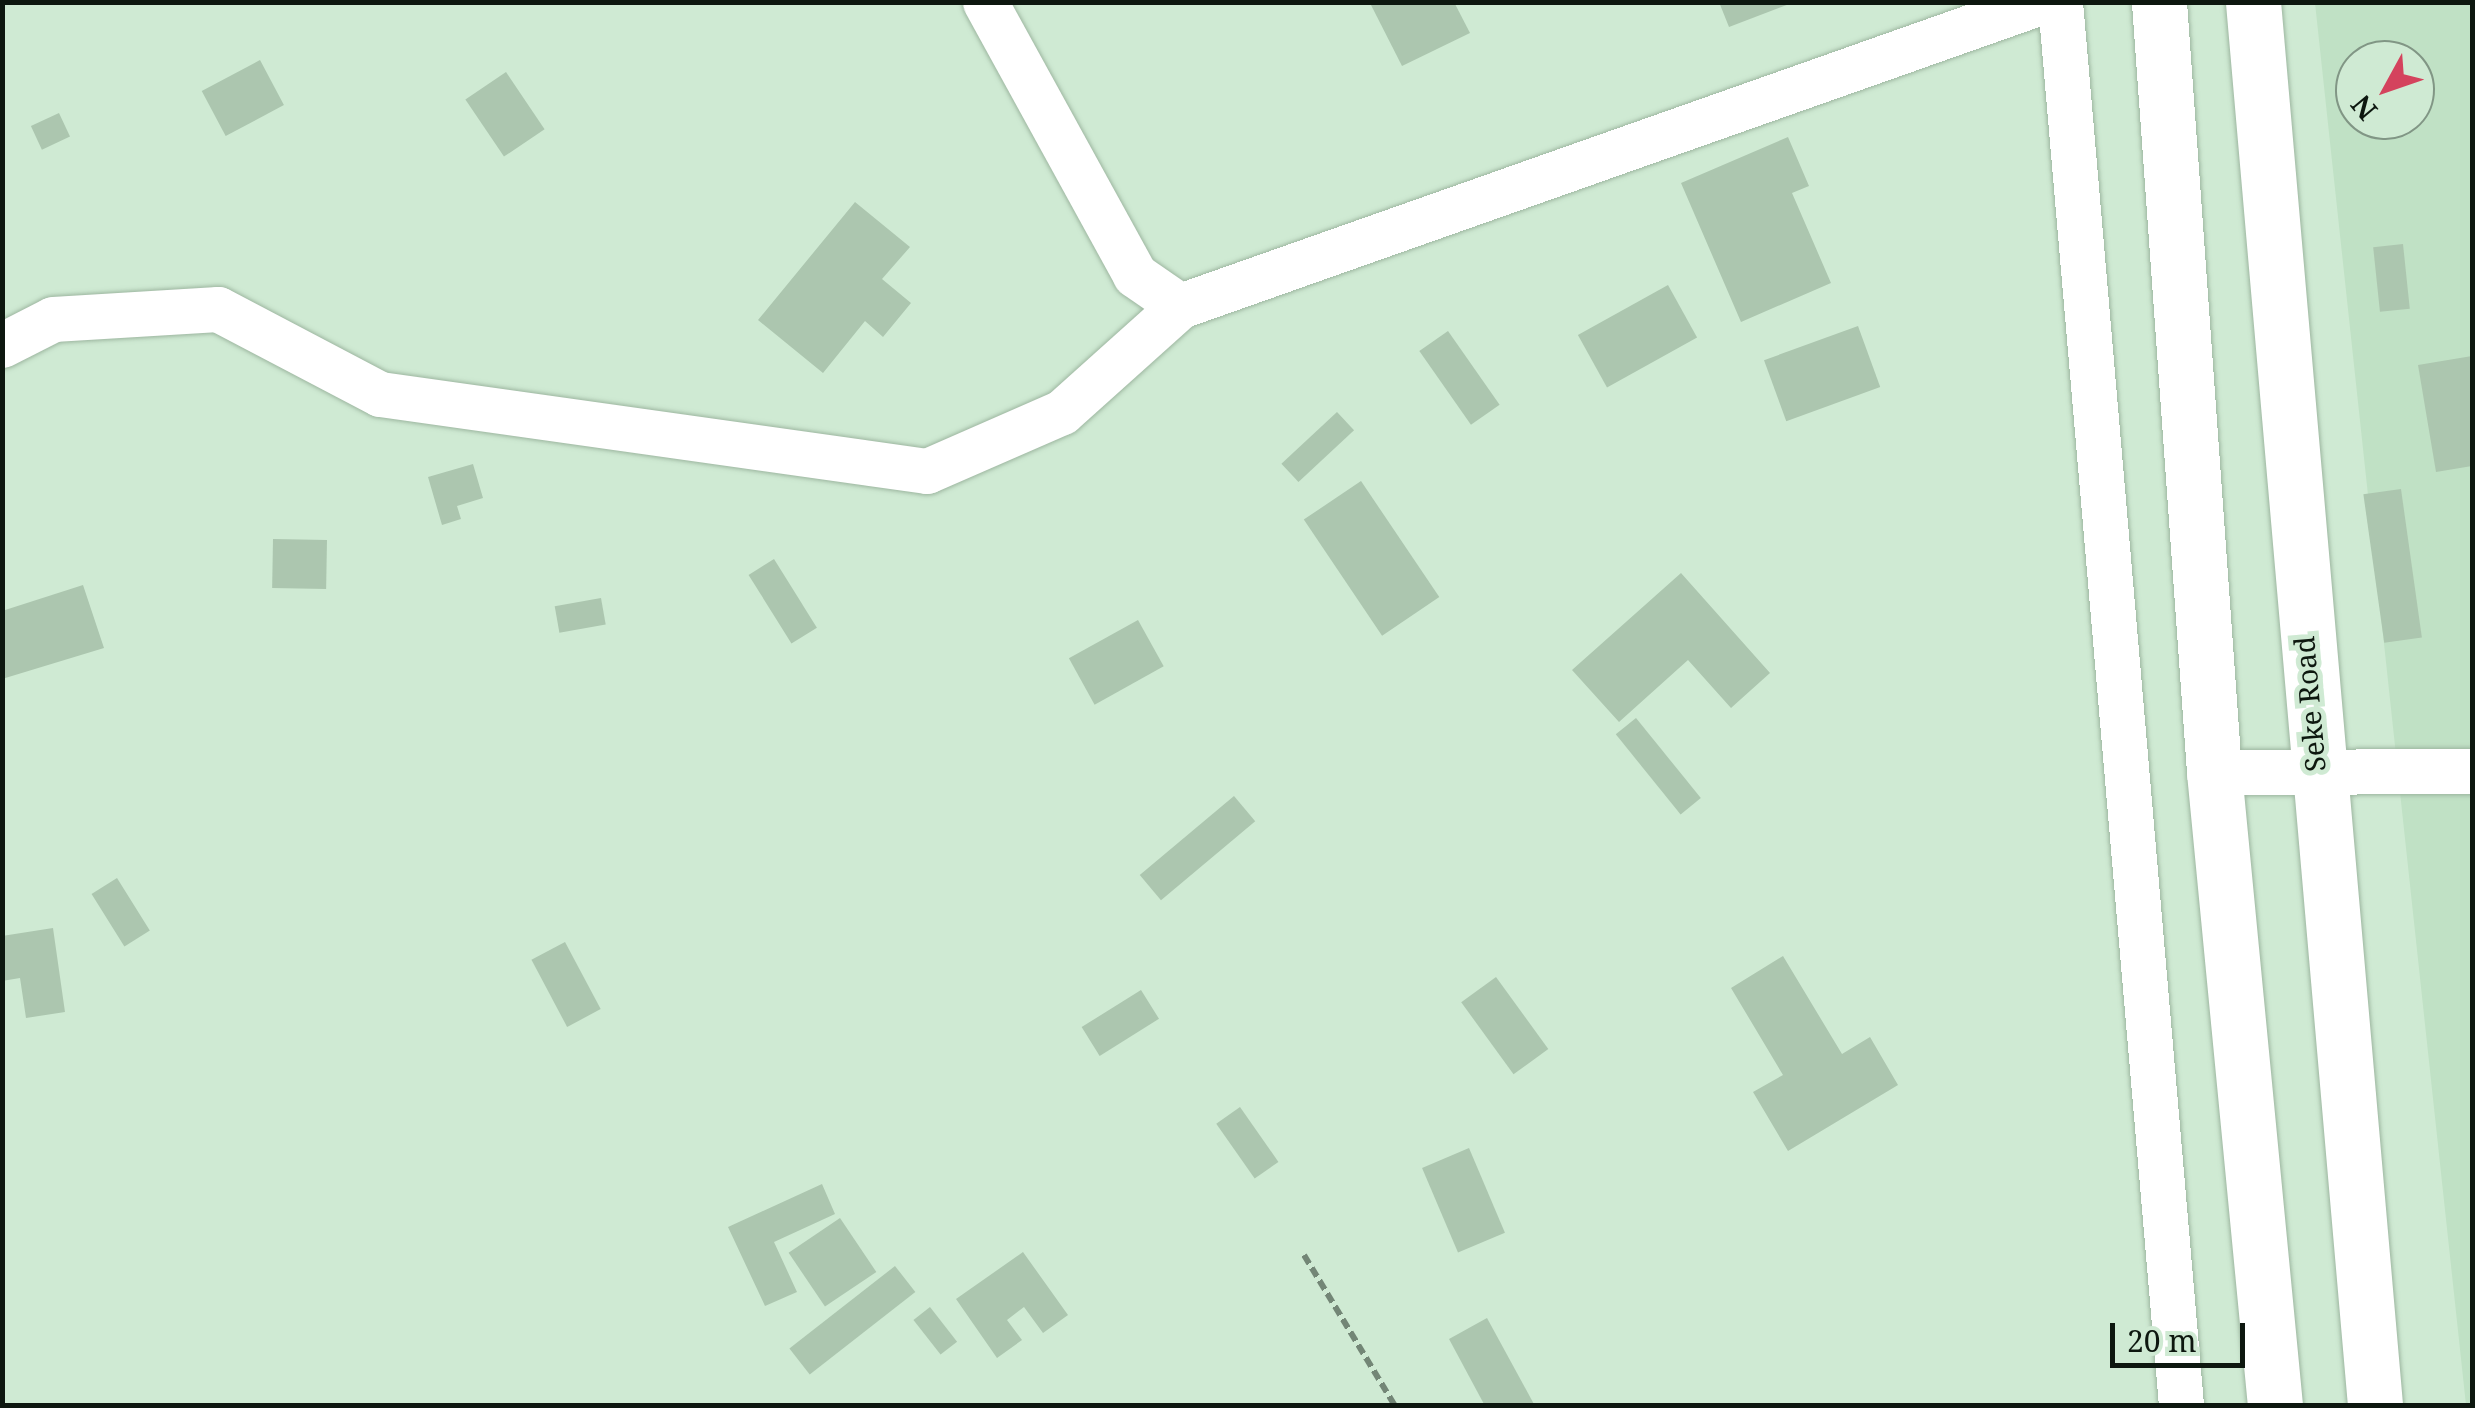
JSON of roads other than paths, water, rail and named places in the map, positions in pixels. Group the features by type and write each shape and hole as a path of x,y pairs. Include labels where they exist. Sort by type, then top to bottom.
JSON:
{"main road":[{"path":"2159,2 2214,772 2276,1406"},
{"name":"Seke Road","path":"2253,2 2314,770 2375,1406"}],"street":[{"path":"986,2 1135,274 1180,306"},
{"path":"2,345 53,319 218,309 380,394 926,471 1062,412 1180,306 2042,2"},
{"path":"2060,2 2181,1406"},
{"path":"2214,772 2472,771"}]}
